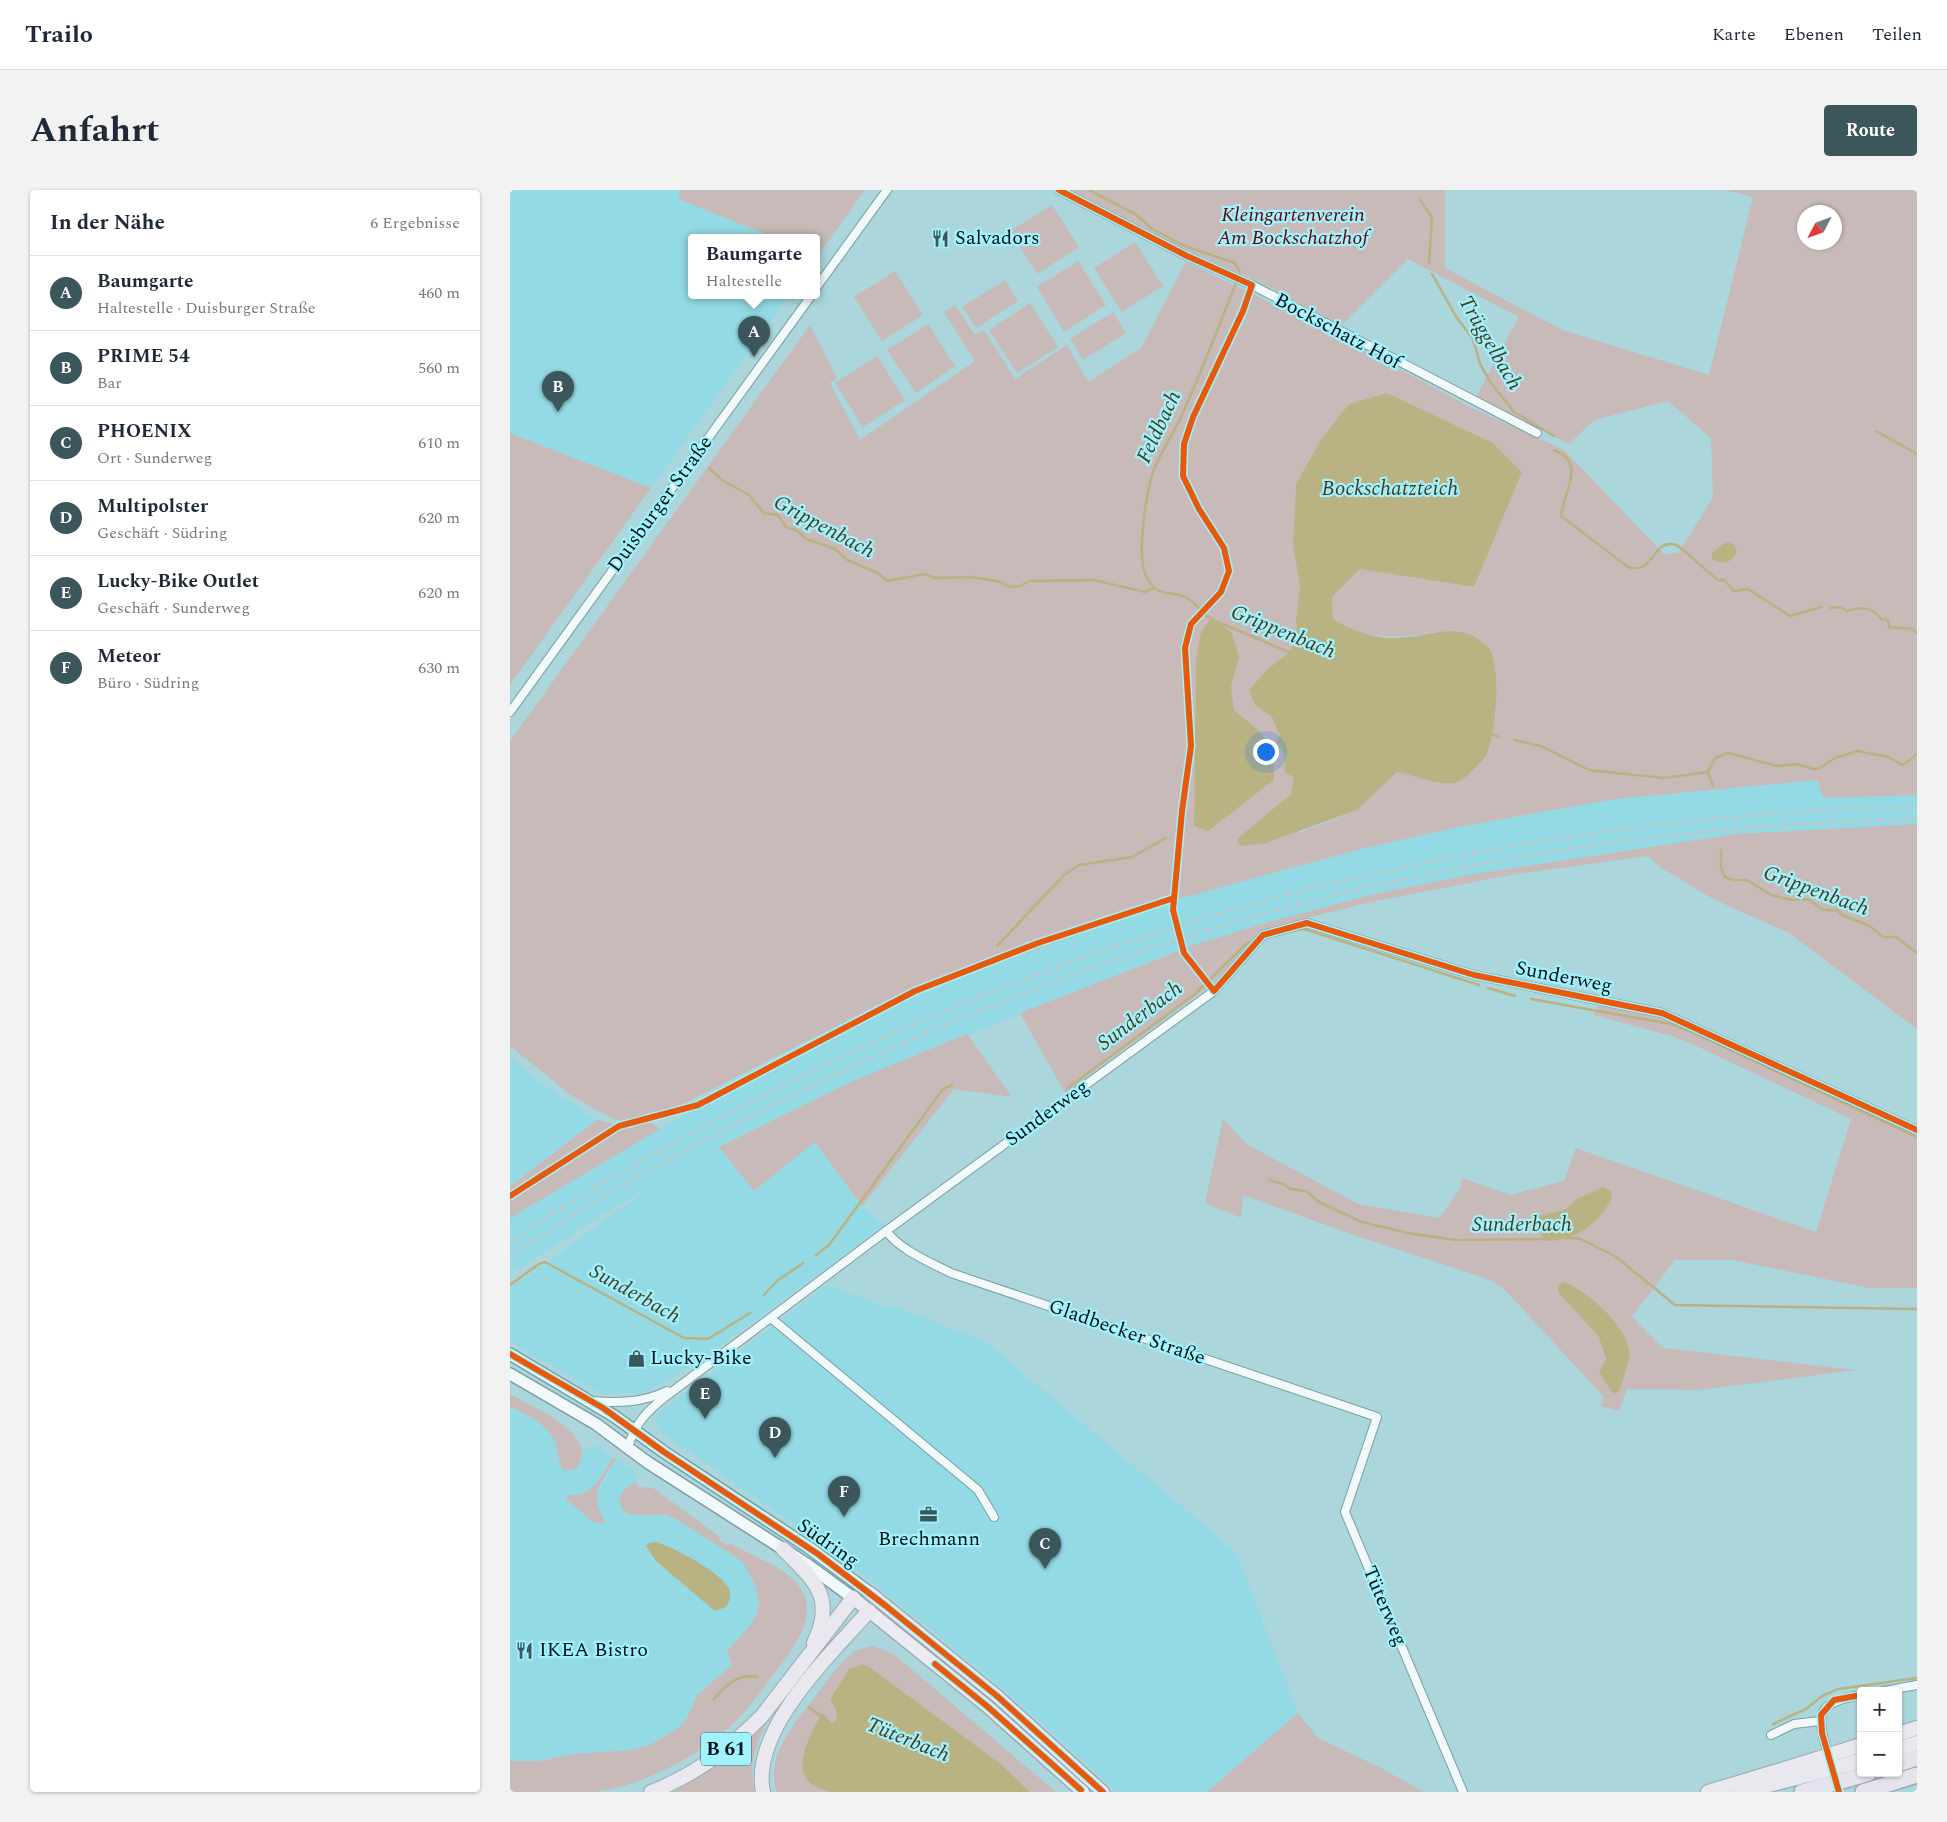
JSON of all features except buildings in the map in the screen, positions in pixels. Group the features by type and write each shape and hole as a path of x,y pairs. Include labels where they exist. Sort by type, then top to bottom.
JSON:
{"highway":[{"path":"782,1549 815,1583 822,1598 823,1622 808,1657"},
{"name":"B 61","path":"651,1792 696,1771 726,1750 762,1716 853,1598"},
{"path":"763,1792 760,1778 763,1756 773,1731 821,1666 870,1611"},
{"path":"1902,1733 1917,1728"},
{"path":"1902,1748 1917,1743"},
{"path":"1845,1765 1857,1750"},
{"path":"1902,1763 1917,1758"},
{"path":"1741,1792 1857,1761"},
{"path":"1708,1792 1820,1772 1845,1765 1857,1769"},
{"path":"1802,1792 1820,1772"},
{"path":"1862,1792 1917,1774"},
{"path":"1896,1782 1917,1779"}],"main road":[{"name":"Südring","path":"510,1354 588,1400 765,1521 808,1547 870,1593 997,1696 1103,1792"},
{"name":"Südring","path":"510,1374 596,1424 853,1598 988,1707 1083,1792"},
{"name":"Südring","path":"853,1598 870,1593"},
{"name":"Südring","path":"870,1593 870,1611"}],"street":[{"path":"820,282 887,190"},
{"name":"Bockschatz Hof","path":"1059,190 1187,256 1252,285 1537,433"},
{"name":"Duisburger Straße","path":"510,712 809,299"},
{"name":"Sunderweg","path":"624,1444 650,1409 682,1384 772,1319 886,1231 1214,991 1263,935 1301,923 1308,923 1474,975 1662,1013 1917,1130"},
{"name":"Gladbecker Straße","path":"886,1231 895,1242 906,1250 951,1273 1378,1417"},
{"path":"772,1319 978,1490 994,1517"},
{"name":"Sunderweg","path":"588,1400 614,1403 637,1402 660,1395 682,1384"},
{"name":"Tüterweg","path":"1378,1417 1346,1512 1462,1792"},
{"path":"1902,1688 1917,1685"},
{"path":"1839,1792 1820,1722 1824,1709 1834,1700 1857,1696"},
{"path":"1771,1735 1794,1724 1820,1722"}],"shaded area":[{"path":"510,190 682,190 679,199 766,234 688,234 688,299 787,299 651,488 510,433"},
{"path":"1817,780 1824,798 1917,795 1917,824 1735,834 1468,875 1370,895 1269,922 1187,947 853,1081 719,1147 754,1191 815,1142 862,1206 885,1225 706,1356 657,1387 640,1393 602,1394 510,1342 510,1289 655,1184 607,1212 510,1274 510,1218 619,1152 724,1092 902,1002 1050,943 1171,901 1357,850 1458,827 1615,799"},
{"path":"510,1057 536,1079 597,1120 510,1186"},
{"path":"827,1285 887,1307 888,1304 986,1342 1236,1552 1298,1713 1207,1792 1117,1792 1015,1699 926,1625 825,1546 661,1432 656,1422 659,1413"},
{"path":"510,1406 543,1425 554,1439 558,1457 567,1470 576,1469 582,1459 582,1451 597,1446 613,1457 594,1487 567,1500 595,1523 606,1523 597,1508 597,1494 616,1459 635,1471 636,1483 625,1488 657,1514 678,1520 743,1562 756,1587 759,1603 757,1612 753,1622 742,1636 732,1665 700,1692 694,1700 687,1718 679,1728 650,1745 630,1750 553,1757 540,1761 510,1761"}],"green space":[{"path":"682,190 865,190 820,252 820,234 766,234 678,199"},
{"name":"Kleingartenverein Am Bockschatzhof","path":"1070,190 1445,190 1445,268 1562,330 1709,375 1753,197 1726,190 1917,190 1917,795 1823,798 1817,780 1615,799 1458,827 1357,850 1171,901 956,979 917,985 679,1106 623,1121 611,1118 572,1096 510,1046 510,741 810,325 837,378 830,383 860,440 975,361 944,312 955,305 975,335 984,330 1015,379 1067,345 1088,382 1141,348 1186,262 1323,328 1472,408 1564,450 1664,554 1678,553 1713,498 1711,438 1668,401 1594,420 1569,444 1476,397 1519,317 1408,259 1341,326 1256,280 1189,251","holes":["1387,393 1493,443 1522,472 1474,587 1360,569 1332,597 1333,619 1372,635 1395,637 1436,632 1496,675 1496,713 1491,735 1438,783 1397,772 1357,810 1301,832 1238,839 1291,794 1295,778 1285,772 1284,754 1276,740 1280,736 1272,717 1269,668 1290,652 1297,635 1296,620 1300,586 1293,545 1296,484 1322,438 1349,404","1201,632 1239,658 1231,686 1234,710 1266,737 1274,780 1208,831 1194,826 1196,662"]},
{"path":"1052,205 1079,247 1037,274 1010,231"},
{"path":"1135,242 1163,286 1122,312 1094,268"},
{"path":"1078,261 1106,305 1064,332 1037,287"},
{"path":"895,271 923,315 882,341 854,297"},
{"path":"1005,280 1018,301 976,328 962,307"},
{"path":"1030,303 1058,347 1017,373 989,330"},
{"path":"1113,312 1126,333 1083,360 1070,339"},
{"path":"928,324 955,366 916,393 887,350"},
{"path":"877,356 905,400 863,427 835,383"},
{"path":"510,433 651,488 510,685"},
{"path":"1917,824 1917,1029 1789,933 1713,899 1660,867 1648,856 1516,874 1371,902 1307,918 1260,932 1233,964 1211,984 1187,947 1269,922 1370,895 1468,875 1735,834"},
{"path":"1179,951 1207,988 1065,1093 1020,1013"},
{"path":"1598,1005 1661,1016 1917,1135 1917,1288 1869,1288 1733,1260 1675,1260 1632,1317 1663,1348 1856,1370 1699,1390 1627,1389 1619,1411 1601,1406 1604,1397 1507,1292 1491,1280 1357,1236 1243,1195 1241,1218 1205,1203 1223,1119 1248,1145 1358,1204 1439,1218 1460,1189 1462,1178 1510,1195 1564,1181 1576,1148 1816,1232 1851,1119 1692,1044 1672,1036 1593,1015","holes":["1611,1192 1612,1198 1606,1209 1539,1216 1566,1209","1589,1324 1628,1364 1599,1373 1605,1360 1604,1347 1598,1335"]},
{"path":"967,1034 1012,1097 954,1089 862,1206 815,1142 754,1191 719,1147 853,1081"},
{"path":"597,1120 625,1126 650,1122 660,1129 510,1218 510,1186"},
{"path":"510,1394 548,1414 573,1434 580,1445 582,1457 576,1469 567,1470 566,1473 561,1465 556,1444 551,1434 541,1424 510,1406"},
{"path":"613,1457 616,1459 601,1483 597,1497 606,1523 595,1523 567,1500 567,1495 584,1493 590,1489 596,1484"},
{"path":"636,1483 638,1487 653,1488 720,1537 719,1540 728,1546 730,1543 771,1564 790,1577 804,1594 807,1603 805,1623 797,1641 786,1658 740,1717 710,1743 672,1766 652,1776 612,1789 593,1792 510,1792 510,1761 540,1761 573,1754 630,1750 650,1745 679,1728 687,1718 697,1695 732,1665 727,1651 753,1622 759,1603 756,1587 743,1562 678,1520 666,1515 631,1515 623,1511 619,1499 620,1496 625,1489"},
{"path":"873,1646 893,1654 1056,1792 1030,1792 1002,1765 868,1667 849,1669 830,1699 837,1712 836,1720 832,1723 822,1714 802,1756 828,1791 832,1792 777,1792 774,1778 775,1765 785,1739 793,1726 846,1658 856,1651"},
{"path":"1298,1713 1318,1738 1381,1768 1424,1792 1207,1792"},
{"path":"767,1722 754,1756 752,1773 755,1792 673,1792 721,1763"}],"water":[{"name":"Bockschatzteich","path":"1387,393 1493,443 1522,472 1474,587 1360,569 1332,597 1333,619 1348,627 1380,637 1397,638 1455,631 1466,633 1487,646 1492,654 1496,683 1495,718 1489,748 1483,760 1460,781 1446,783 1429,781 1397,772 1357,810 1266,843 1240,846 1237,839 1291,794 1294,778 1285,772 1284,754 1276,740 1280,736 1272,717 1255,705 1249,690 1269,668 1290,652 1297,635 1296,620 1300,586 1293,545 1296,484 1322,438 1349,404"},
{"path":"1726,542 1733,544 1737,551 1733,558 1727,562 1712,559 1712,553"},
{"path":"1212,617 1232,633 1239,658 1231,686 1234,710 1260,732 1270,746 1274,765 1274,780 1208,831 1194,826 1196,661 1201,632"},
{"path":"1603,1187 1611,1191 1612,1198 1594,1222 1577,1234 1558,1240 1548,1241 1542,1236 1539,1216 1566,1209 1577,1199"},
{"path":"1564,1282 1583,1292 1604,1310 1621,1330 1626,1340 1629,1359 1622,1384 1616,1394 1611,1391 1599,1372 1606,1359 1599,1337 1558,1292 1558,1286"},
{"path":"657,1542 698,1562 719,1577 730,1592 730,1600 726,1607 715,1611 656,1561 646,1546 649,1543"},
{"path":"861,1665 868,1666 1002,1765 1030,1792 832,1792 817,1787 807,1780 803,1770 803,1760 810,1736 822,1713 832,1723 836,1720 837,1712 830,1699 849,1669"}],"waterway":[{"name":"Feldbach","path":"1089,190 1137,215 1152,229 1185,246 1235,263 1240,272"},
{"path":"1420,200 1432,217 1429,263"},
{"name":"Trüggelbach","path":"1432,274 1457,318 1473,339 1480,364 1491,383 1514,412 1554,436"},
{"name":"Feldbach","path":"1213,620 1187,598 1160,591 1151,583 1143,567 1143,526 1154,468 1178,424 1236,283"},
{"path":"1876,431 1917,454"},
{"name":"Trüggelbach","path":"1554,450 1564,456 1572,470 1561,516 1628,567 1637,568 1643,566 1649,562 1662,546 1668,544 1676,545 1718,580 1724,580 1734,591 1748,589 1790,616 1821,607"},
{"name":"Grippenbach","path":"709,468 722,480 749,495 764,513 778,515 786,527 798,531 806,539 835,549 847,560 878,573 887,581 925,574 936,578 971,577 997,581 1011,587 1020,586 1029,581 1094,580 1145,592 1154,588"},
{"name":"Trüggelbach","path":"1831,608 1840,607 1847,611 1857,608 1870,610 1881,619 1888,620 1889,627 1912,629 1917,633"},
{"name":"Grippenbach","path":"1218,622 1291,653"},
{"name":"Grippenbach","path":"1488,733 1499,737"},
{"name":"Grippenbach","path":"1514,740 1541,746 1589,770 1663,778 1708,772 1713,786"},
{"path":"1708,772 1715,758 1728,753 1777,766 1796,764 1814,769 1820,768 1835,758 1857,751 1888,757 1903,765 1917,754"},
{"path":"997,946 1064,875 1079,865 1132,857 1166,838"},
{"name":"Grippenbach","path":"1721,850 1721,868 1725,877 1732,880 1747,880 1771,895 1792,900 1808,899 1823,910 1837,910 1844,916 1870,926 1883,937 1896,937 1917,953"},
{"name":"Sunderbach","path":"1286,932 1304,929 1479,985"},
{"name":"Sunderbach","path":"1068,1088 1195,994 1248,942"},
{"name":"Sunderbach","path":"1488,988 1515,996"},
{"name":"Sunderbach","path":"1531,999 1671,1024 1690,1031 1917,1137"},
{"name":"Sunderbach","path":"816,1255 829,1245 943,1089 952,1085"},
{"name":"Sunderbach","path":"1269,1180 1284,1184 1290,1189 1306,1191 1319,1202 1362,1222 1408,1233 1456,1240 1548,1239"},
{"name":"Sunderbach","path":"1566,1238 1578,1238 1615,1256 1675,1305 1917,1309"},
{"name":"Sunderbach","path":"510,1285 539,1264 545,1262 684,1338 708,1339 750,1313"},
{"name":"Sunderbach","path":"764,1295 777,1281 803,1263"},
{"name":"Tüterbach","path":"714,1699 732,1682 744,1677 757,1677"},
{"path":"1773,1724 1806,1709 1822,1696 1838,1689 1917,1678"},
{"name":"Tüterbach","path":"809,1707 822,1717"}],"railway":[{"path":"510,1242 591,1190 674,1143 869,1044 1011,984 1157,933 1306,890 1456,856 1609,831 1762,814 1917,807"},
{"path":"510,1256 548,1231 664,1162 823,1080 954,1021 1086,970 1220,926 1356,890 1494,862 1633,840 1774,826 1917,819"}],"cycle path":[{"path":"1059,190 1187,256 1252,285 1243,311 1193,417 1184,444 1183,476 1199,509 1224,548 1229,571 1221,592 1191,624 1185,648 1191,746 1182,811 1173,910 1184,953 1214,991 1263,935 1307,923 1474,975 1662,1013 1917,1130"},
{"path":"510,1196 619,1126 698,1105 915,991 1038,943 1174,898"},
{"path":"510,1354 603,1408 664,1452 818,1554 886,1606 997,1696 1103,1792"},
{"path":"935,1664 988,1707 1081,1790"},
{"path":"1839,1792 1822,1733 1821,1715 1834,1700 1857,1696"}],"place":[{"name":"Salvadors","path":"941,238"},
{"name":"Baumgarte","path":"754,357"},
{"name":"PRIME 54","path":"558,412"},
{"name":"Lucky-Bike","path":"636,1358"},
{"name":"Lucky-Bike Outlet","path":"705,1419"},
{"name":"Multipolster","path":"775,1458"},
{"name":"Brechmann","path":"929,1515"},
{"name":"Meteor","path":"844,1517"},
{"name":"PHOENIX","path":"1045,1569"},
{"name":"IKEA Bistro","path":"525,1650"}]}
